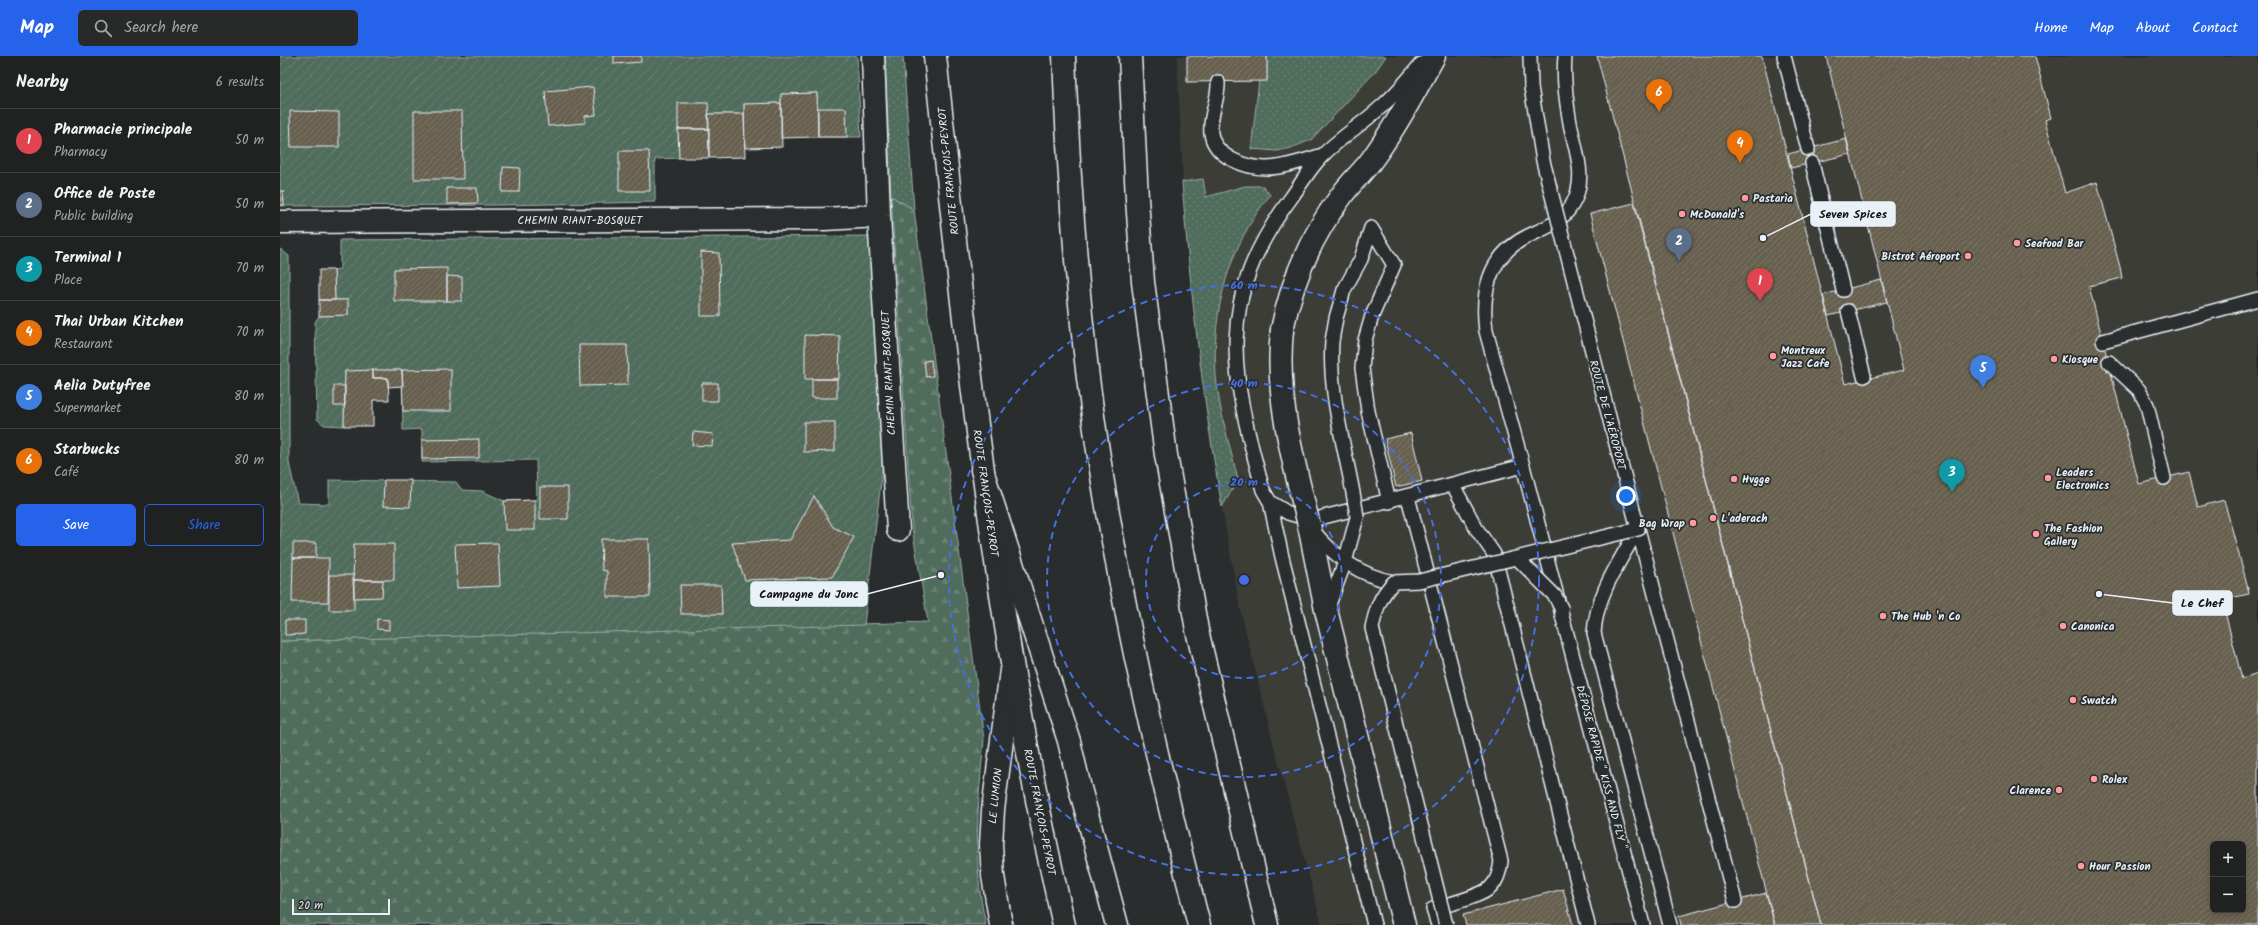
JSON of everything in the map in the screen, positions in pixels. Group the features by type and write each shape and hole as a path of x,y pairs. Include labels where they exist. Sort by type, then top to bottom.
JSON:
{"main road":[{"name":"CHEMIN RIANT-BOSQUET","path":"873,56 879,216 898,530"},
{"name":"ROUTE FRANÇOIS-PEYROT","path":"935,56 982,470 1012,667 1051,870 1064,925"},
{"path":"1064,56 1071,204 1088,379 1101,467 1132,639 1171,815 1199,925"},
{"path":"1130,56 1136,184 1144,282 1166,455 1197,630 1267,925"},
{"path":"1404,925 1326,610 1309,525 1290,452 1282,399 1279,355 1282,330 1291,290 1309,246 1324,220 1372,159 1397,122 1434,56"},
{"name":"CHEMIN RIANT-BOSQUET","path":"280,222 824,219 879,216"},
{"path":"982,470 1069,741 1080,788 1118,925"},
{"name":"LE LUMION","path":"1001,925 991,845 993,810 1012,667"}],"lane":[{"path":"1374,925 1282,558 1270,502 1263,490 1238,389 1235,355 1236,324 1240,300 1258,248 1278,215 1323,154 1383,106 1429,56"},
{"name":"ROUTE DE L'AÉROPORT","path":"1530,56 1530,87 1543,161 1735,900"},
{"path":"1565,56 1565,91 1580,169 1579,192 1572,206 1562,218 1527,236 1506,252 1488,280 1484,303 1486,331 1523,466 1643,925"},
{"path":"1784,56 1808,149"},
{"path":"1218,82 1218,91 1211,120 1211,135 1215,145 1223,154 1249,165 1266,168 1294,163 1323,154"},
{"path":"1812,163 1843,290"},
{"path":"1326,610 1345,562 1357,518 1335,404 1331,360 1332,341 1336,318 1344,290 1361,259 1371,228 1394,265 1372,316 1365,340 1362,368 1368,411 1389,502"},
{"path":"2103,340 2258,299"},
{"path":"1848,311 1864,376"},
{"path":"2109,362 2139,390 2147,405 2164,478"},
{"path":"1270,502 1288,513 1312,520 1389,502 1523,466"},
{"path":"1452,485 1476,528 1494,554 1588,925"},
{"path":"1408,497 1501,861 1497,878 1491,887 1483,892 1434,909 1438,925"},
{"path":"1309,525 1325,545 1345,562 1368,575 1394,582 1419,581 1518,559 1638,529"},
{"path":"1638,529 1612,577 1597,612 1594,633 1670,925"},
{"name":"DÉPOSE RAPIDE \" KISS AND FLY \"","path":"1518,559 1555,596 1562,610 1643,925"},
{"path":"1394,582 1385,592 1376,607 1372,628 1446,925"}],"shaded area":[{"path":"1177,56 2258,56 2258,925 1322,925 1275,750 1240,608 1208,429 1186,246"}],"green space":[{"path":"280,56 857,56 861,137 818,137 817,93 781,94 781,103 744,104 744,114 708,114 678,129 679,158 655,159 655,202 500,205 280,206"},
{"path":"885,56 903,56 914,210 891,196"},
{"path":"1267,56 1386,56 1375,72 1311,140 1291,148 1277,151 1251,149 1259,81 1267,80"},
{"path":"1203,179 1206,197 1245,186 1263,186 1270,195 1244,236 1226,280 1220,304 1215,352 1217,389 1238,480 1222,507 1198,345 1182,182"},
{"path":"891,196 914,210 984,740 978,810 978,856 979,879 986,925 280,925 280,641 928,622 912,528"},
{"path":"869,236 884,456 864,625 280,641 280,249 289,256 289,463 298,503 329,504 329,480 456,482 462,490 482,491 504,501 537,500 536,460 422,462 422,429 403,430 402,370 345,371 344,426 324,425 317,419 315,322 319,316 348,315 348,300 335,300 334,270 340,269 340,240"}],"building":[{"path":"614,56 641,56 641,62 614,64"},
{"path":"1187,56 1267,56 1267,81 1187,82"},
{"path":"1597,56 1762,56 1845,384 1904,370 1826,56 2035,56 2051,118 2045,120 2065,193 2097,182 2120,267 2122,278 2089,286 2139,484 2189,472 2198,507 2224,500 2247,584 2249,594 2222,600 2242,679 2258,674 2258,925 1821,925"},
{"path":"593,87 596,115 585,116 585,123 548,126 545,91"},
{"path":"817,93 818,137 781,138 781,94"},
{"path":"678,103 708,103 709,129 678,129"},
{"path":"781,103 782,147 745,148 744,104"},
{"path":"818,108 846,108 847,137 818,137"},
{"path":"290,111 339,112 339,147 291,147"},
{"path":"414,111 462,111 463,179 414,179"},
{"path":"708,114 744,114 745,157 709,158"},
{"path":"678,129 709,129 709,158 679,158"},
{"path":"1846,139 1850,154 1791,168 1788,154"},
{"path":"619,151 649,151 650,191 619,191"},
{"path":"503,167 520,168 519,192 502,192"},
{"path":"447,188 477,188 478,203 447,204"},
{"path":"280,191 283,191 284,205 280,205"},
{"path":"1634,203 1821,925 1775,925 1590,214"},
{"path":"701,252 719,253 720,316 701,316"},
{"path":"447,268 447,301 394,301 394,269"},
{"path":"319,270 334,270 335,300 319,300"},
{"path":"447,276 462,277 462,301 447,301"},
{"path":"1881,280 1887,302 1828,316 1823,295"},
{"path":"319,300 348,300 348,315 319,316"},
{"path":"805,335 840,336 839,379 805,379"},
{"path":"579,345 627,345 628,385 580,386"},
{"path":"931,360 933,376 926,377 924,361"},
{"path":"451,369 451,411 403,411 402,370"},
{"path":"373,370 373,378 388,378 389,400 373,400 373,426 344,426 345,371"},
{"path":"373,370 402,370 403,386 388,387 388,378 373,378"},
{"path":"812,379 837,379 837,398 812,398"},
{"path":"702,383 718,383 718,401 702,401"},
{"path":"334,386 345,386 345,406 334,406"},
{"path":"804,422 835,422 835,451 804,452"},
{"path":"693,432 713,434 712,446 692,445"},
{"path":"1411,433 1422,481 1396,487 1385,439"},
{"path":"479,439 479,458 422,459 422,440"},
{"path":"384,480 411,480 410,507 383,506"},
{"path":"540,487 568,487 568,519 540,519"},
{"path":"814,496 833,527 854,537 832,577 745,580 732,543 790,540"},
{"path":"535,500 535,530 505,530 504,501"},
{"path":"601,539 649,539 650,597 607,597 607,571 602,570"},
{"path":"293,543 316,543 316,558 293,558"},
{"path":"498,543 500,586 457,588 455,544"},
{"path":"354,544 394,544 394,580 353,580"},
{"path":"293,558 329,558 328,602 292,602"},
{"path":"329,575 354,575 354,610 329,610"},
{"path":"353,580 383,580 382,597 354,598"},
{"path":"680,585 721,585 722,614 681,614"},
{"path":"377,619 389,620 389,630 377,629"},
{"path":"285,620 305,620 305,634 285,635"},
{"path":"1563,889 1573,925 1466,925 1463,915"},
{"path":"1766,893 1775,925 1681,925 1679,916"}],"place":[{"name":"Starbucks","path":"1659,112"},
{"name":"Thai Urban Kitchen","path":"1740,163"},
{"name":"Pastarìa","path":"1745,198"},
{"name":"McDonald's","path":"1682,214"},
{"name":"Seven Spices","path":"1763,238"},
{"name":"Seafood Bar","path":"2017,243"},
{"name":"Bistrot Aéroport","path":"1968,256"},
{"name":"Office de Poste","path":"1679,261"},
{"name":"Pharmacie principale","path":"1760,301"},
{"name":"Montreux Jazz Cafe","path":"1773,356"},
{"name":"Kiosque","path":"2054,359"},
{"name":"Aelia Dutyfree","path":"1983,388"},
{"name":"Leaders Electronics","path":"2048,478"},
{"name":"Hvgge","path":"1734,479"},
{"name":"Terminal 1","path":"1952,492"},
{"name":"L'aderach","path":"1713,518"},
{"name":"Bag Wrap","path":"1693,523"},
{"name":"The Fashion Gallery","path":"2036,534"},
{"name":"Campagne du Jonc","path":"941,575"},
{"name":"Le Chef","path":"2099,594"},
{"name":"The Hub 'n Co","path":"1883,616"},
{"name":"Canonica","path":"2063,626"},
{"name":"Swatch","path":"2073,700"},
{"name":"Rolex","path":"2094,779"},
{"name":"Clarence","path":"2059,790"},
{"name":"Hour Passion","path":"2081,866"}]}
